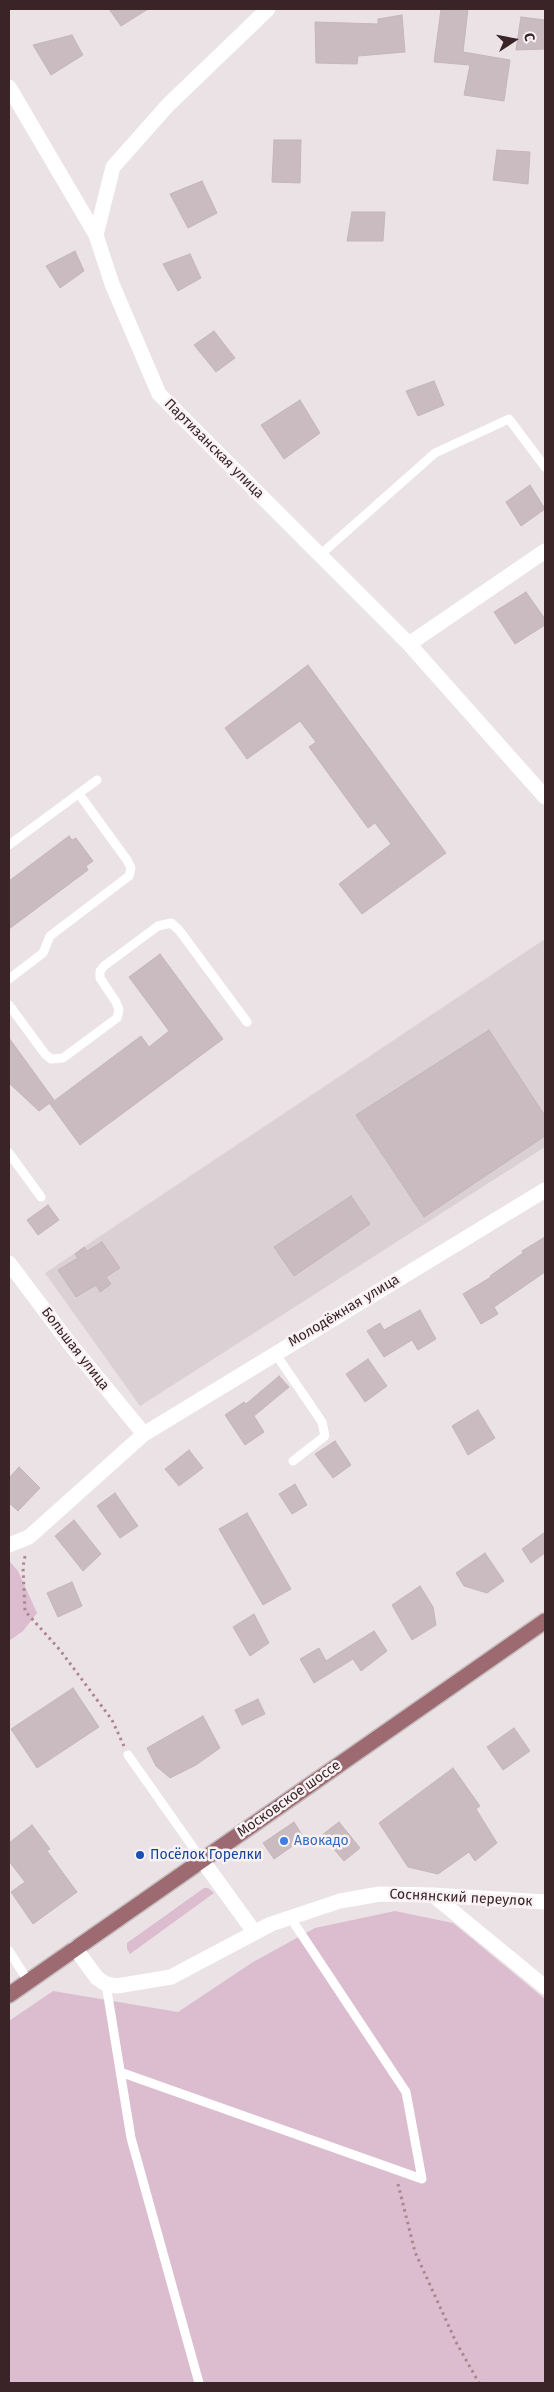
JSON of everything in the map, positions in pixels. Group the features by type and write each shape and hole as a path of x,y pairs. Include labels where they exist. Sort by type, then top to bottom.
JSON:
{"main road":[{"name":"Московское шоссе","path":"9,1995 545,1621"}],"street":[{"path":"96,235 113,167 168,105 266,10"},
{"name":"Партизанская улица","path":"9,87 96,235 112,284 159,394 409,644 545,797"},
{"path":"409,644 545,552"},
{"name":"Молодёжная улица","path":"29,1537 144,1434 545,1190"},
{"name":"Большая улица","path":"9,1263 70,1344 144,1434"},
{"path":"9,1545 29,1537"},
{"path":"202,1860 255,1933"},
{"name":"Соснянский переулок","path":"106,1984 117,1986 171,1977 290,1917 340,1901 380,1894 433,1895 545,1902"},
{"path":"433,1895 545,1986"},
{"path":"75,1948 97,1978 106,1984"}],"lane":[{"path":"320,555 435,453 509,419 545,467"},
{"path":"9,845 97,780"},
{"path":"9,979 43,953 50,936 129,876 131,868 128,860 79,794"},
{"path":"9,1005 45,1054 51,1059 63,1058 117,1018 116,1002 100,978 100,971 104,966 158,926 171,924 179,930 247,1022"},
{"path":"9,1154 41,1197"},
{"path":"275,1353 322,1422 325,1436 294,1461"},
{"path":"128,1755 202,1860"},
{"path":"120,2072 422,2179 406,2092 290,1917"},
{"path":"9,1951 28,1981"},
{"path":"106,1984 131,2138 199,2383"}],"path":[{"path":"29,1537 23,1567 25,1611 60,1650 112,1720 128,1755"},
{"path":"394,2169 415,2252 456,2342 479,2383"}],"shaded area":[{"path":"545,939 545,1147 140,1406 45,1273"},
{"path":"9,1561 18,1571 37,1613 23,1631 9,1641"},
{"path":"204,1888 208,1888 214,1893 130,1954 127,1949 127,1943"},
{"path":"395,1911 453,1923 545,1999 545,2383 9,2383 9,2021 53,1991 178,2012 253,1962 315,1928"}],"building":[{"path":"109,9 148,9 121,26"},
{"path":"441,9 468,9 463,52 510,60 504,101 464,95 470,65 434,62"},
{"path":"402,15 405,52 358,56 357,64 316,63 315,22 378,24 378,19"},
{"path":"521,17 545,20 545,49 516,50"},
{"path":"72,35 83,55 51,75 33,45"},
{"path":"274,140 301,140 300,183 272,182"},
{"path":"497,150 530,152 528,184 493,180"},
{"path":"202,181 217,213 188,228 170,194"},
{"path":"352,212 385,212 383,241 347,241"},
{"path":"75,251 84,271 60,288 46,266"},
{"path":"190,254 201,278 178,291 163,264"},
{"path":"214,331 235,358 216,372 194,345"},
{"path":"434,381 444,405 418,416 406,391"},
{"path":"300,400 320,433 284,459 261,425"},
{"path":"530,485 545,509 521,526 506,502"},
{"path":"526,592 545,619 545,625 515,644 494,612"},
{"path":"308,665 446,853 362,914 339,884 391,844 375,823 368,828 309,747 316,742 300,721 247,759 225,728"},
{"path":"69,836 72,840 76,838 93,861 86,866 88,870 9,929 9,881"},
{"path":"160,954 223,1039 80,1145 50,1104 141,1036 149,1047 169,1031 129,977"},
{"path":"489,1030 545,1116 545,1136 424,1217 356,1115"},
{"path":"9,1038 54,1100 39,1111 9,1083"},
{"path":"351,1196 370,1224 294,1276 274,1247"},
{"path":"48,1205 59,1220 38,1235 27,1220"},
{"path":"545,1237 545,1272 494,1307 498,1314 481,1324 463,1294 491,1277 523,1253 522,1251"},
{"path":"102,1242 120,1268 106,1277 111,1284 100,1292 96,1285 76,1297 58,1270 78,1258 75,1254 84,1247 87,1251"},
{"path":"420,1310 436,1339 418,1350 412,1340 384,1357 367,1331 380,1323 384,1330"},
{"path":"368,1359 387,1386 365,1402 346,1374"},
{"path":"279,1376 289,1387 254,1416 264,1432 245,1445 225,1415 244,1402 246,1404"},
{"path":"478,1410 495,1438 468,1455 452,1426"},
{"path":"335,1441 351,1465 333,1478 315,1454"},
{"path":"189,1450 203,1468 179,1486 165,1469"},
{"path":"19,1467 40,1488 18,1511 9,1503 9,1478"},
{"path":"295,1484 307,1505 292,1514 279,1494"},
{"path":"115,1493 138,1526 120,1538 97,1506"},
{"path":"247,1513 291,1589 263,1605 219,1529"},
{"path":"74,1520 101,1554 83,1571 55,1536"},
{"path":"545,1532 545,1553 531,1563 522,1549"},
{"path":"485,1553 504,1581 487,1593 464,1586 456,1573"},
{"path":"72,1582 82,1606 58,1617 47,1593"},
{"path":"420,1586 433,1607 436,1625 412,1640 392,1605"},
{"path":"254,1614 269,1643 250,1656 233,1627"},
{"path":"374,1631 387,1651 361,1671 353,1659 314,1683 300,1659 319,1648 326,1661"},
{"path":"73,1688 99,1727 37,1768 11,1729"},
{"path":"258,1699 265,1714 242,1725 235,1710"},
{"path":"203,1716 220,1748 196,1765 170,1778 156,1766 147,1748"},
{"path":"514,1728 530,1751 503,1770 487,1747"},
{"path":"453,1768 480,1806 476,1809 497,1843 475,1861 469,1852 438,1874 408,1867 379,1823"},
{"name":"Авокадо","path":"294,1822 304,1838 274,1859 263,1843"},
{"path":"339,1822 360,1848 344,1861 322,1835"},
{"path":"32,1825 50,1849 47,1851 77,1892 33,1924 11,1892 25,1882 9,1861 9,1843"}],"place":[{"name":"Авокадо","path":"284,1841"},
{"name":"Посёлок Горелки","path":"140,1855"}]}
